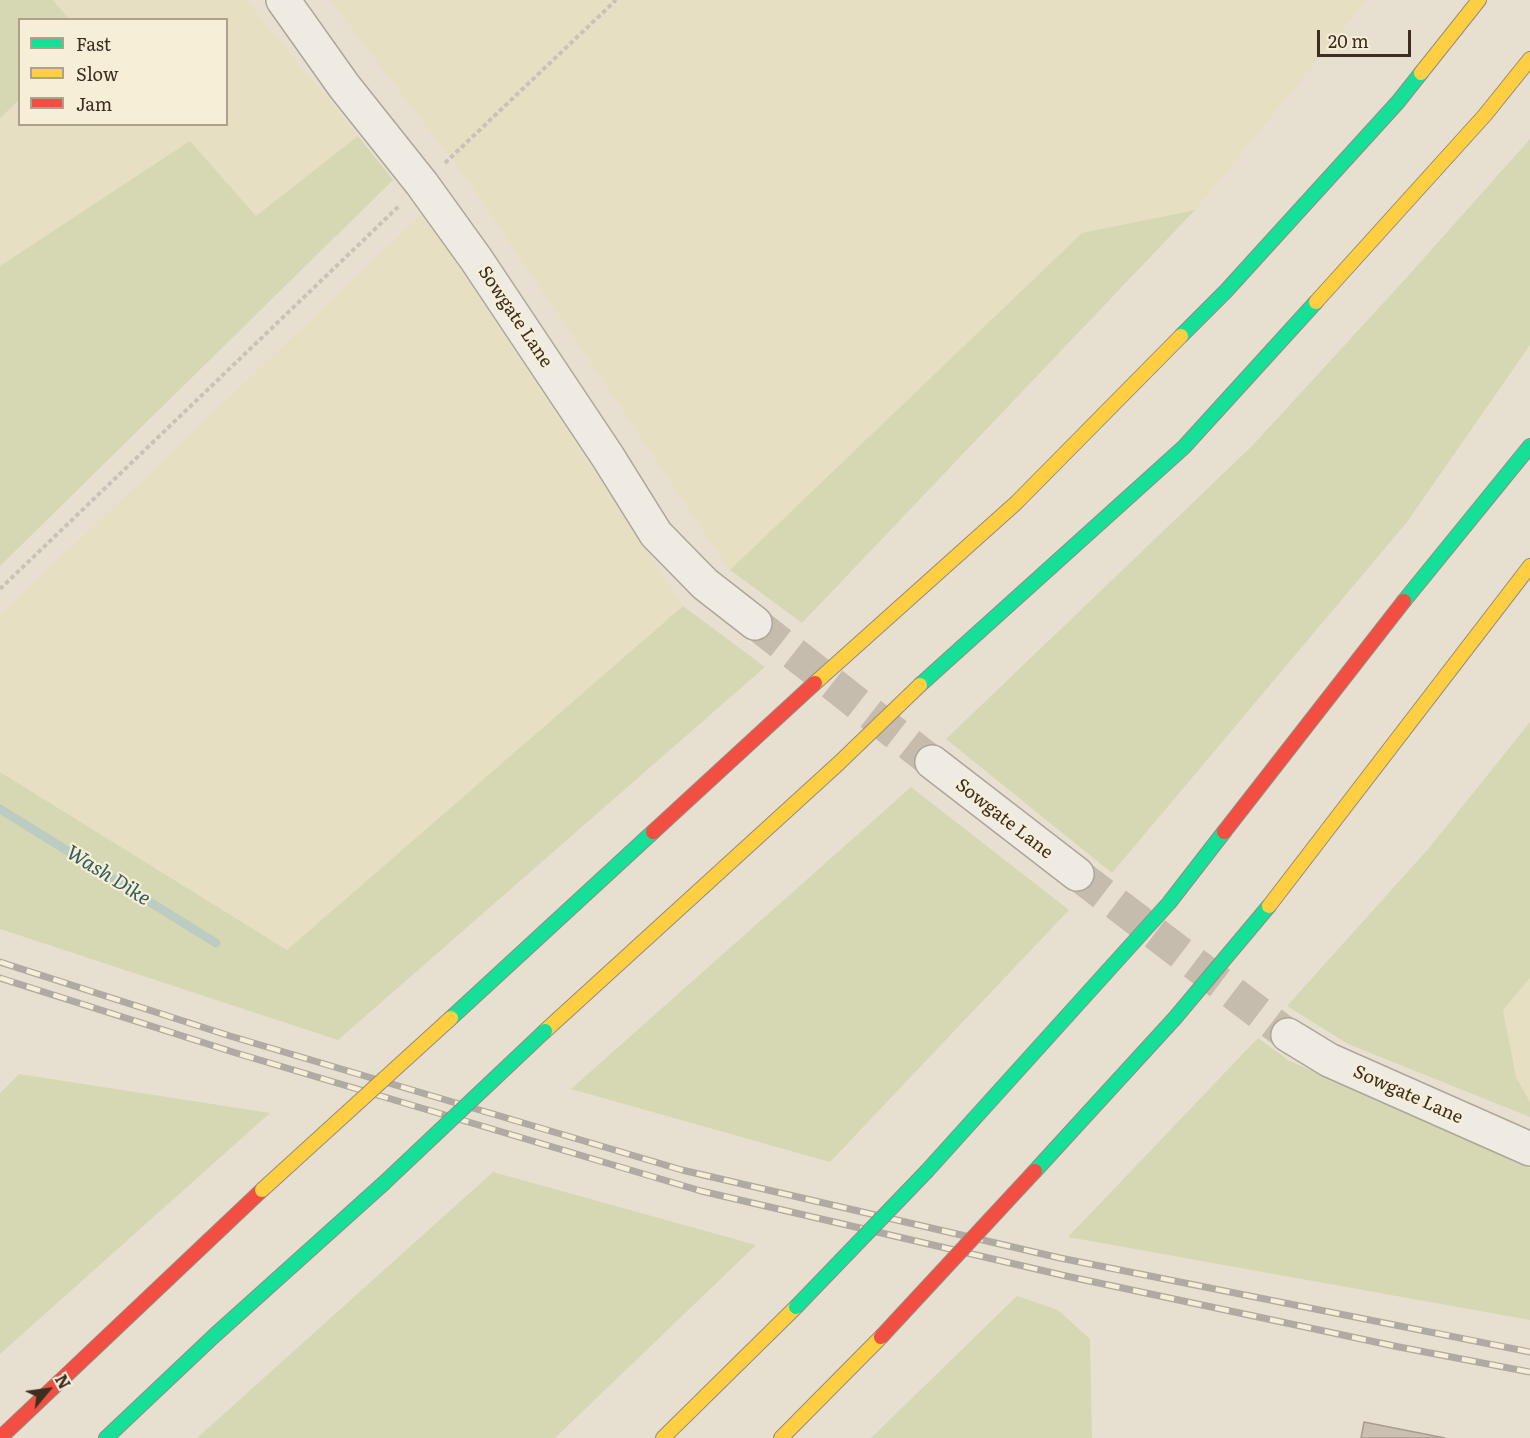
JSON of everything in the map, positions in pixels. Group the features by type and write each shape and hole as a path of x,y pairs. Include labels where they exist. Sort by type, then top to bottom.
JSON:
{"highway":[{"path":"0,1438 262,1190 784,711 1016,503 1226,291 1398,102 1479,0"},
{"path":"106,1438 215,1335 383,1184 544,1031 838,764 911,693 1184,447 1485,115 1530,59"},
{"path":"663,1438 796,1307 927,1171 1169,903 1422,578 1530,446"},
{"path":"781,1438 881,1337 1175,1018 1262,915 1530,566"}],"street":[{"name":"Sowgate Lane","path":"283,0 344,86 422,184 532,342 656,534 705,584 755,623"},
{"name":"Sowgate Lane","path":"932,762 1077,874"},
{"name":"Sowgate Lane","path":"1288,1035 1329,1060 1530,1149"}],"path":[{"path":"0,589 616,0"}],"shaded area":[{"path":"53,0 246,0 358,136 256,216 190,142 0,266 0,118 18,101 18,126 228,126 228,18 68,18"},
{"path":"330,0 1367,0 1195,210 1082,233 730,570 469,182"},
{"path":"423,213 683,606 287,950 0,772 0,615"},
{"path":"1530,978 1530,1102 1516,1077 1503,1010"}],"green space":[{"path":"0,0 53,0 68,18 18,18 18,101 0,118"},
{"path":"358,136 393,180 0,566 0,266 190,141 256,216"},
{"path":"1530,139 1530,345 1407,522 1112,873 946,739 1253,445"},
{"path":"1195,210 802,623 730,570 1082,233"},
{"path":"683,606 765,667 338,1040 0,929 0,772 287,950"},
{"path":"1530,722 1530,978 1503,1010 1516,1077 1530,1102 1530,1117 1348,1044 1287,1006 1429,848"},
{"path":"911,787 1069,910 830,1162 571,1089"},
{"path":"1258,1038 1288,1060 1530,1168 1530,1320 1068,1237"},
{"path":"19,1074 270,1113 0,1354 0,1093"},
{"path":"493,1172 756,1245 555,1438 197,1438"},
{"path":"1017,1296 1058,1310 1090,1339 1092,1438 871,1438"}],"building":[{"path":"1364,1422 1445,1438 1361,1438"}],"waterway":[{"name":"Wash Dike","path":"0,809 216,943"}],"tunnel":[{"path":"755,623 932,762"},
{"path":"1077,874 1288,1035"}],"railway":[{"path":"0,962 230,1036 682,1170 1060,1258 1530,1352"},
{"path":"0,978 236,1053 701,1191 1066,1276 1399,1347 1530,1372"}],"traffic: fast":[{"path":"1181,336 1226,291 1398,102 1421,73"},
{"path":"920,685 1184,447 1316,302"},
{"path":"1404,601 1530,446"},
{"path":"451,1018 653,832"},
{"path":"927,1171 1169,903 1224,832"},
{"path":"1035,1171 1175,1018 1269,906"},
{"path":"383,1184 545,1031"},
{"path":"796,1307 927,1171"},
{"path":"106,1438 215,1335 383,1184"}],"traffic: slow":[{"path":"1421,73 1479,0"},
{"path":"1316,302 1485,115 1530,59"},
{"path":"815,683 1016,503 1181,336"},
{"path":"1269,906 1530,566"},
{"path":"545,1031 839,763 920,685"},
{"path":"262,1190 451,1018"},
{"path":"663,1438 796,1307"},
{"path":"781,1438 881,1337"}],"traffic: jam":[{"path":"1224,832 1404,601"},
{"path":"653,832 815,683"},
{"path":"881,1337 1035,1171"},
{"path":"0,1438 262,1190"}]}
